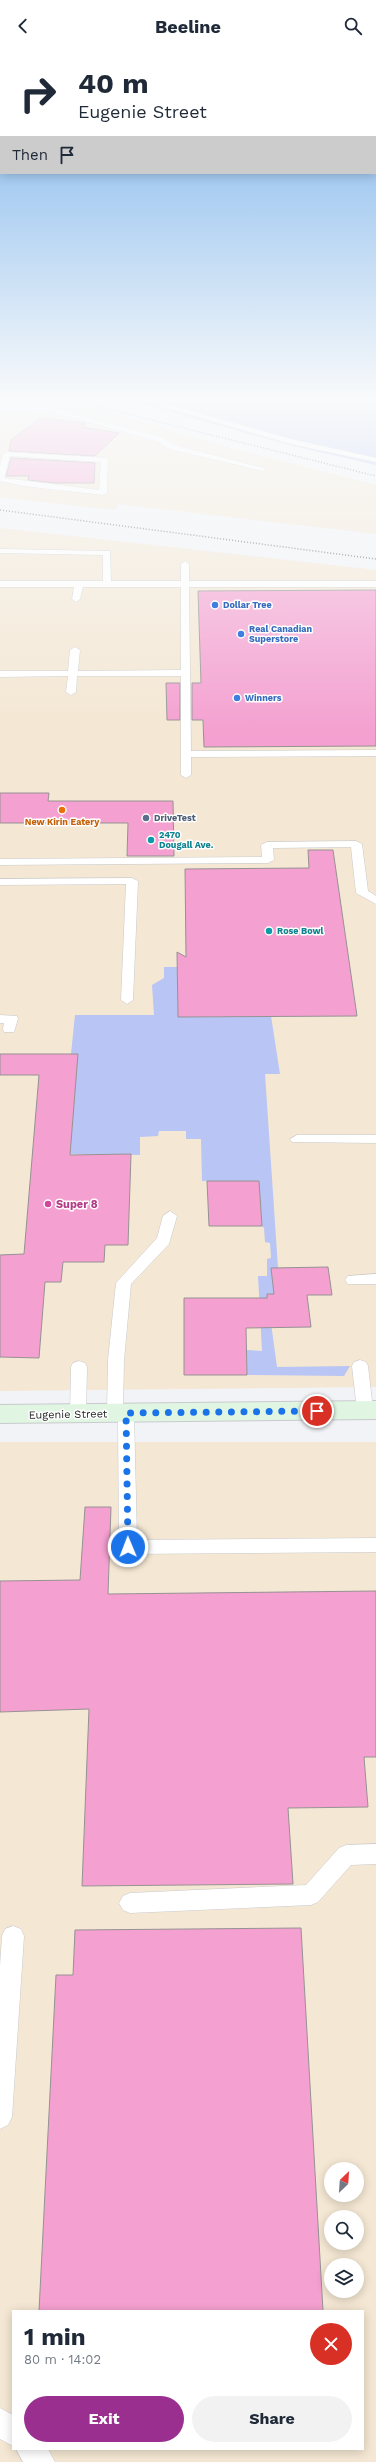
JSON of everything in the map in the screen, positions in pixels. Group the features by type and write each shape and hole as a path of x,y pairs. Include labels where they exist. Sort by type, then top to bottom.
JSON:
{"street":[{"name":"Eugenie Street","path":"0,1414 370,1410"}],"lane":[{"path":"0,551 107,553 107,584"},
{"path":"185,564 186,775"},
{"path":"0,584 376,584"},
{"path":"76,599 79,584"},
{"path":"71,692 75,650"},
{"path":"0,674 186,673"},
{"path":"186,754 376,753"},
{"path":"0,862 268,860 267,845 356,844 362,893 376,901"},
{"path":"0,882 132,881 127,1000"},
{"path":"0,1019 12,1019 9,1029"},
{"path":"297,1139 376,1140"},
{"path":"170,1216 164,1240 124,1283 116,1360 128,1547 376,1545"},
{"path":"353,1280 376,1279"},
{"path":"360,1366 370,1410"},
{"path":"78,1367 78,1414"},
{"path":"130,1904 311,1895 346,1855 376,1854"},
{"path":"0,2117 13,1936"},
{"path":"0,2420 12,2433"},
{"path":"30,2450 42,2462"}],"shaded area":[{"path":"165,509 376,509 376,534"},
{"path":"0,528 376,570 376,1387 0,1391"},
{"path":"164,967 177,967 178,1017 271,1016 280,1074 265,1074 278,1268 271,1268 274,1294 267,1294 277,1367 350,1366 344,1376 247,1375 247,1350 262,1351 258,1276 267,1276 267,1259 271,1258 270,1243 265,1242 264,1228 262,1226 259,1181 202,1181 201,1139 186,1139 186,1131 159,1131 158,1136 140,1137 140,1155 70,1154 78,1054 71,1054 75,1015 154,1015 152,985 164,978"},
{"path":"0,1442 376,1442 376,2462 0,2462"}],"building":[{"path":"376,590 376,746 204,747 203,720 192,720 192,683 201,683 198,591"},
{"path":"166,683 180,683 180,720 167,720"},
{"name":"2470 Dougall Ave.","path":"0,793 49,793 48,801 173,801 174,856 127,856 128,823 0,823"},
{"name":"Rose Bowl","path":"308,850 333,850 357,1016 178,1017 177,952 186,957 185,869 309,868"},
{"path":"0,1054 78,1054 70,1155 131,1154 128,1245 105,1245 104,1262 63,1262 61,1282 45,1282 39,1358 0,1357 0,1255 24,1254 39,1075 0,1075"},
{"path":"207,1181 259,1181 262,1226 209,1226"},
{"path":"328,1267 332,1295 307,1295 311,1327 246,1328 247,1375 184,1375 184,1298 267,1298 267,1294 274,1294 271,1268"},
{"path":"85,1507 111,1507 108,1594 376,1591 376,1757 364,1757 368,1807 288,1808 293,1884 82,1886 89,1709 0,1712 0,1581 80,1580"},
{"path":"301,1928 323,2310 39,2310 56,1975 73,1975 75,1930"}],"railway":[{"path":"0,510 376,559"}],"place":[{"name":"Dollar Tree","path":"215,605"},
{"name":"Real Canadian Superstore","path":"241,634"},
{"name":"Winners","path":"237,698"},
{"name":"New Kirin Eatery","path":"62,810"},
{"name":"DriveTest","path":"146,818"},
{"name":"2470 Dougall Ave.","path":"151,840"},
{"name":"Rose Bowl","path":"269,931"},
{"name":"Super 8","path":"48,1204"}],"route":[{"path":"128,1547 126,1413 317,1411"}]}
